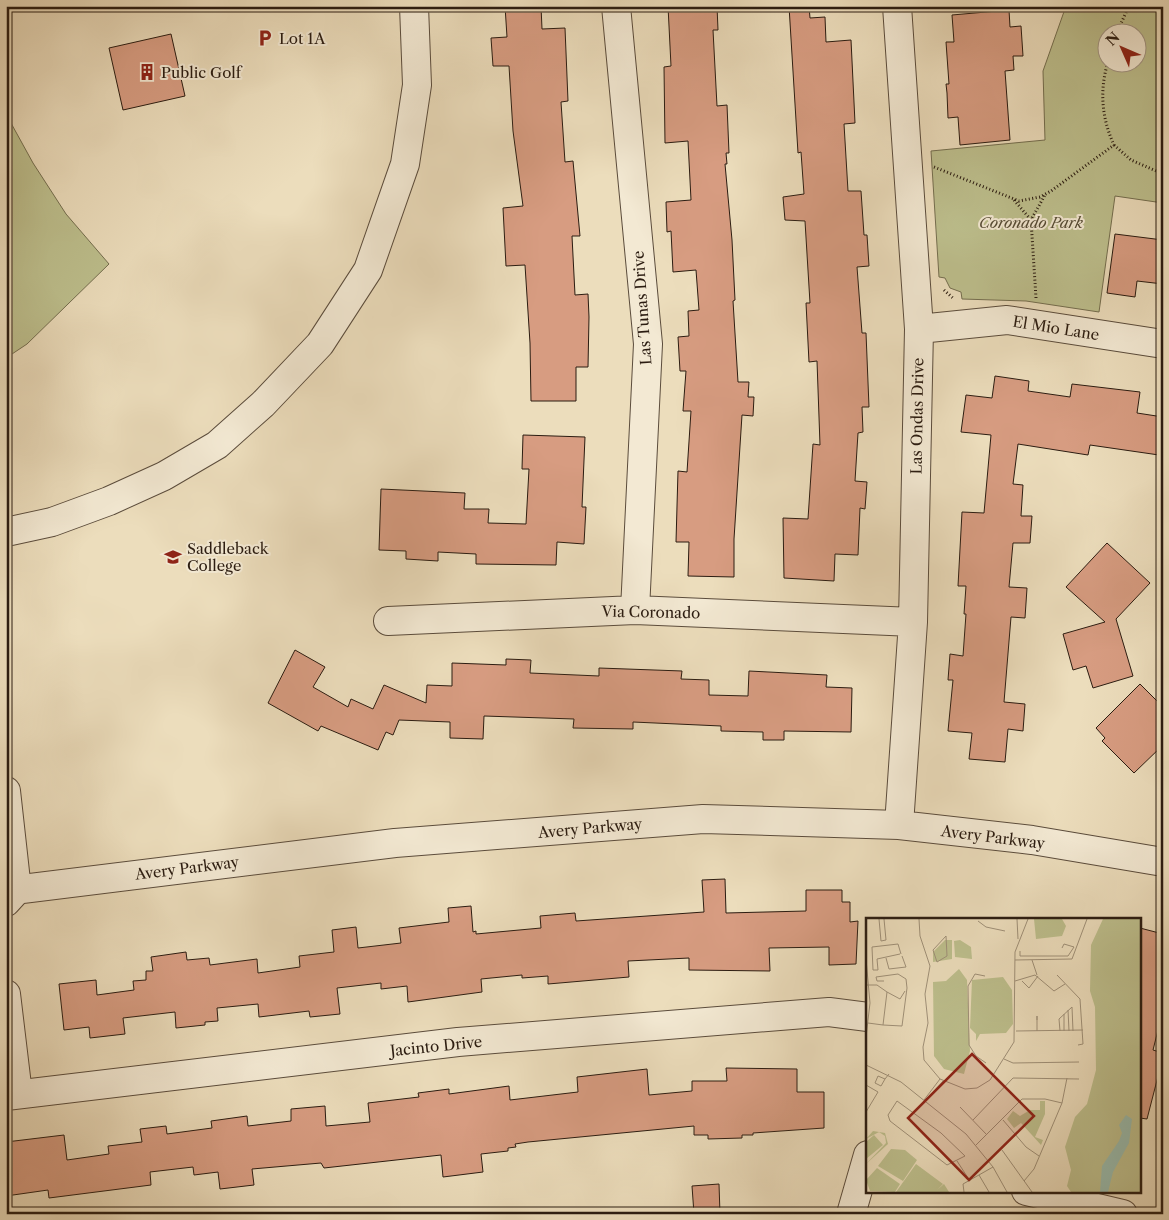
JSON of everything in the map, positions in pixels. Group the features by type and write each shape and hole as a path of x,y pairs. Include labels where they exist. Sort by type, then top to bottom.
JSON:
{"street":[{"path":"6,532 52,522 109,501 164,476 218,445 263,404 320,344 368,270 405,164 417,85 414,6"},
{"name":"Las Tunas Drive","path":"616,6 648,344 635,610"},
{"name":"Las Ondas Drive","path":"897,6 919,329 913,622 899,825"},
{"name":"El Mio Lane","path":"919,329 1007,320 1163,344"},
{"name":"Via Coronado","path":"388,621 635,610 913,622"},
{"name":"Avery Parkway","path":"6,790 10,894 395,843 703,819 899,825 1032,840 1163,862"},
{"path":"6,994 12,1095"},
{"name":"Jacinto Drive","path":"12,1095 458,1042 829,1012 866,1017"},
{"path":"851,1214 866,1162"},
{"path":"1030,1192 1123,1214"}],"path":[{"path":"1122,22 1129,6"},
{"path":"1106,72 1102,101 1107,128 1114,146 1132,160 1163,174"},
{"path":"928,166 939,168 1019,201 1045,194 1114,146"},
{"path":"1034,306 1031,220 1045,194"},
{"path":"1014,199 1031,220"},
{"path":"941,286 958,301"}],"green space":[{"name":"Coronado Park","path":"1066,6 1163,6 1163,203 1115,196 1099,312 1026,301 962,299 961,292 950,288 945,278 939,277 931,151 1045,140 1043,71"},
{"path":"6,114 33,163 66,214 109,264 27,344 6,358"}],"building":[{"path":"505,6 541,6 542,29 565,28 568,101 561,102 565,162 573,161 580,236 572,236 575,295 588,294 589,317 588,367 576,367 576,401 531,401 530,343 525,265 506,266 503,208 523,206 513,131 509,66 493,66 491,38 507,37"},
{"path":"668,6 717,6 718,30 713,30 717,106 727,105 729,153 726,153 727,164 725,164 732,240 735,300 733,301 738,382 749,382 748,397 754,397 753,416 742,415 734,539 734,577 688,576 689,542 676,542 678,471 687,472 691,411 683,411 686,371 680,371 678,337 689,336 688,311 699,310 696,270 673,272 671,231 667,232 666,202 691,200 688,141 665,143 664,67 671,66"},
{"path":"789,6 809,6 810,18 825,17 826,42 851,40 855,123 844,124 848,191 861,191 864,235 867,235 869,266 857,267 862,333 866,333 869,407 862,407 863,432 858,433 855,481 867,482 865,509 860,508 858,555 835,554 834,581 784,578 783,518 808,519 813,444 820,445 817,361 809,362 806,303 810,303 805,221 785,220 783,197 804,194 801,152 798,153"},
{"path":"1009,10 1010,27 1021,26 1023,56 1013,56 1014,70 1005,71 1010,140 960,145 958,117 948,118 946,84 949,84 946,42 954,42 952,15"},
{"name":"Public Golf","path":"171,34 185,96 123,110 109,48"},
{"path":"1115,234 1163,240 1163,284 1137,281 1135,297 1107,293"},
{"path":"995,376 1029,381 1028,391 1070,397 1072,384 1140,392 1137,413 1163,417 1159,455 1090,445 1088,455 1018,444 1013,484 1023,485 1021,516 1032,516 1030,543 1013,543 1009,587 1027,588 1025,618 1011,617 1004,702 1025,704 1023,731 1008,729 1005,762 969,759 972,733 948,731 953,680 948,680 950,654 963,656 966,614 964,614 966,586 958,586 962,512 984,513 991,435 961,432 966,395 992,398"},
{"path":"523,435 585,437 582,507 586,507 584,544 557,542 556,565 476,564 476,554 438,552 438,561 406,559 406,551 379,550 381,489 465,493 464,509 489,509 488,523 526,524 529,469 522,469"},
{"path":"1107,543 1150,583 1116,619 1133,676 1093,688 1086,666 1073,670 1063,634 1105,622 1066,587"},
{"path":"295,650 325,667 313,687 348,707 351,699 373,709 384,685 426,703 427,685 452,686 452,663 506,665 506,659 531,660 530,673 599,676 599,668 682,671 681,679 709,680 709,695 748,696 749,671 827,675 826,687 852,688 851,732 784,731 784,740 763,740 763,732 721,731 721,726 633,722 633,729 573,728 574,719 484,716 483,739 450,738 450,722 399,720 393,735 386,732 378,750 321,726 318,731 268,703"},
{"path":"1140,684 1163,707 1163,745 1134,773 1102,741 1105,738 1096,728"},
{"path":"725,879 726,913 806,911 806,890 842,890 842,902 850,902 850,922 858,921 856,964 829,965 829,947 769,948 770,971 689,970 689,958 628,961 629,977 548,984 548,976 522,978 522,975 481,979 482,992 408,1002 407,986 381,989 381,983 337,988 340,1014 310,1017 309,1011 259,1017 258,1004 217,1008 218,1021 205,1022 205,1025 176,1028 175,1012 123,1018 125,1034 90,1038 89,1027 64,1030 59,984 96,980 97,995 134,990 133,981 146,980 146,971 153,971 151,957 186,952 187,960 209,958 210,965 257,959 258,973 300,967 299,956 334,952 332,930 356,927 358,948 401,943 399,928 449,922 448,908 471,906 473,932 476,931 476,934 541,928 540,916 575,913 576,921 704,912 702,880"},
{"path":"1142,929 1163,934 1163,1010 1153,1050 1163,1053 1163,1057 1147,1119 1142,1118"},
{"path":"726,1068 797,1069 797,1092 824,1092 824,1128 753,1133 753,1135 742,1135 742,1138 708,1139 708,1135 694,1135 694,1126 528,1142 515,1144 516,1147 508,1148 508,1151 481,1154 483,1172 443,1177 441,1155 324,1168 321,1163 252,1169 254,1185 220,1189 218,1172 194,1175 193,1167 150,1172 151,1185 49,1198 48,1190 6,1196 6,1142 64,1135 67,1160 109,1154 108,1146 142,1142 140,1129 166,1126 167,1134 212,1128 211,1121 247,1116 248,1126 291,1121 291,1109 325,1106 326,1126 370,1122 368,1103 419,1097 418,1093 449,1089 449,1094 509,1086 510,1100 578,1092 577,1077 647,1069 649,1095 692,1091 692,1081 727,1081"},
{"path":"719,1184 720,1214 694,1214 692,1186"}],"place":[{"name":"Lot 1A","path":"265,38"},
{"name":"Public Golf","path":"147,72"},
{"name":"Saddleback College","path":"173,557"}]}
